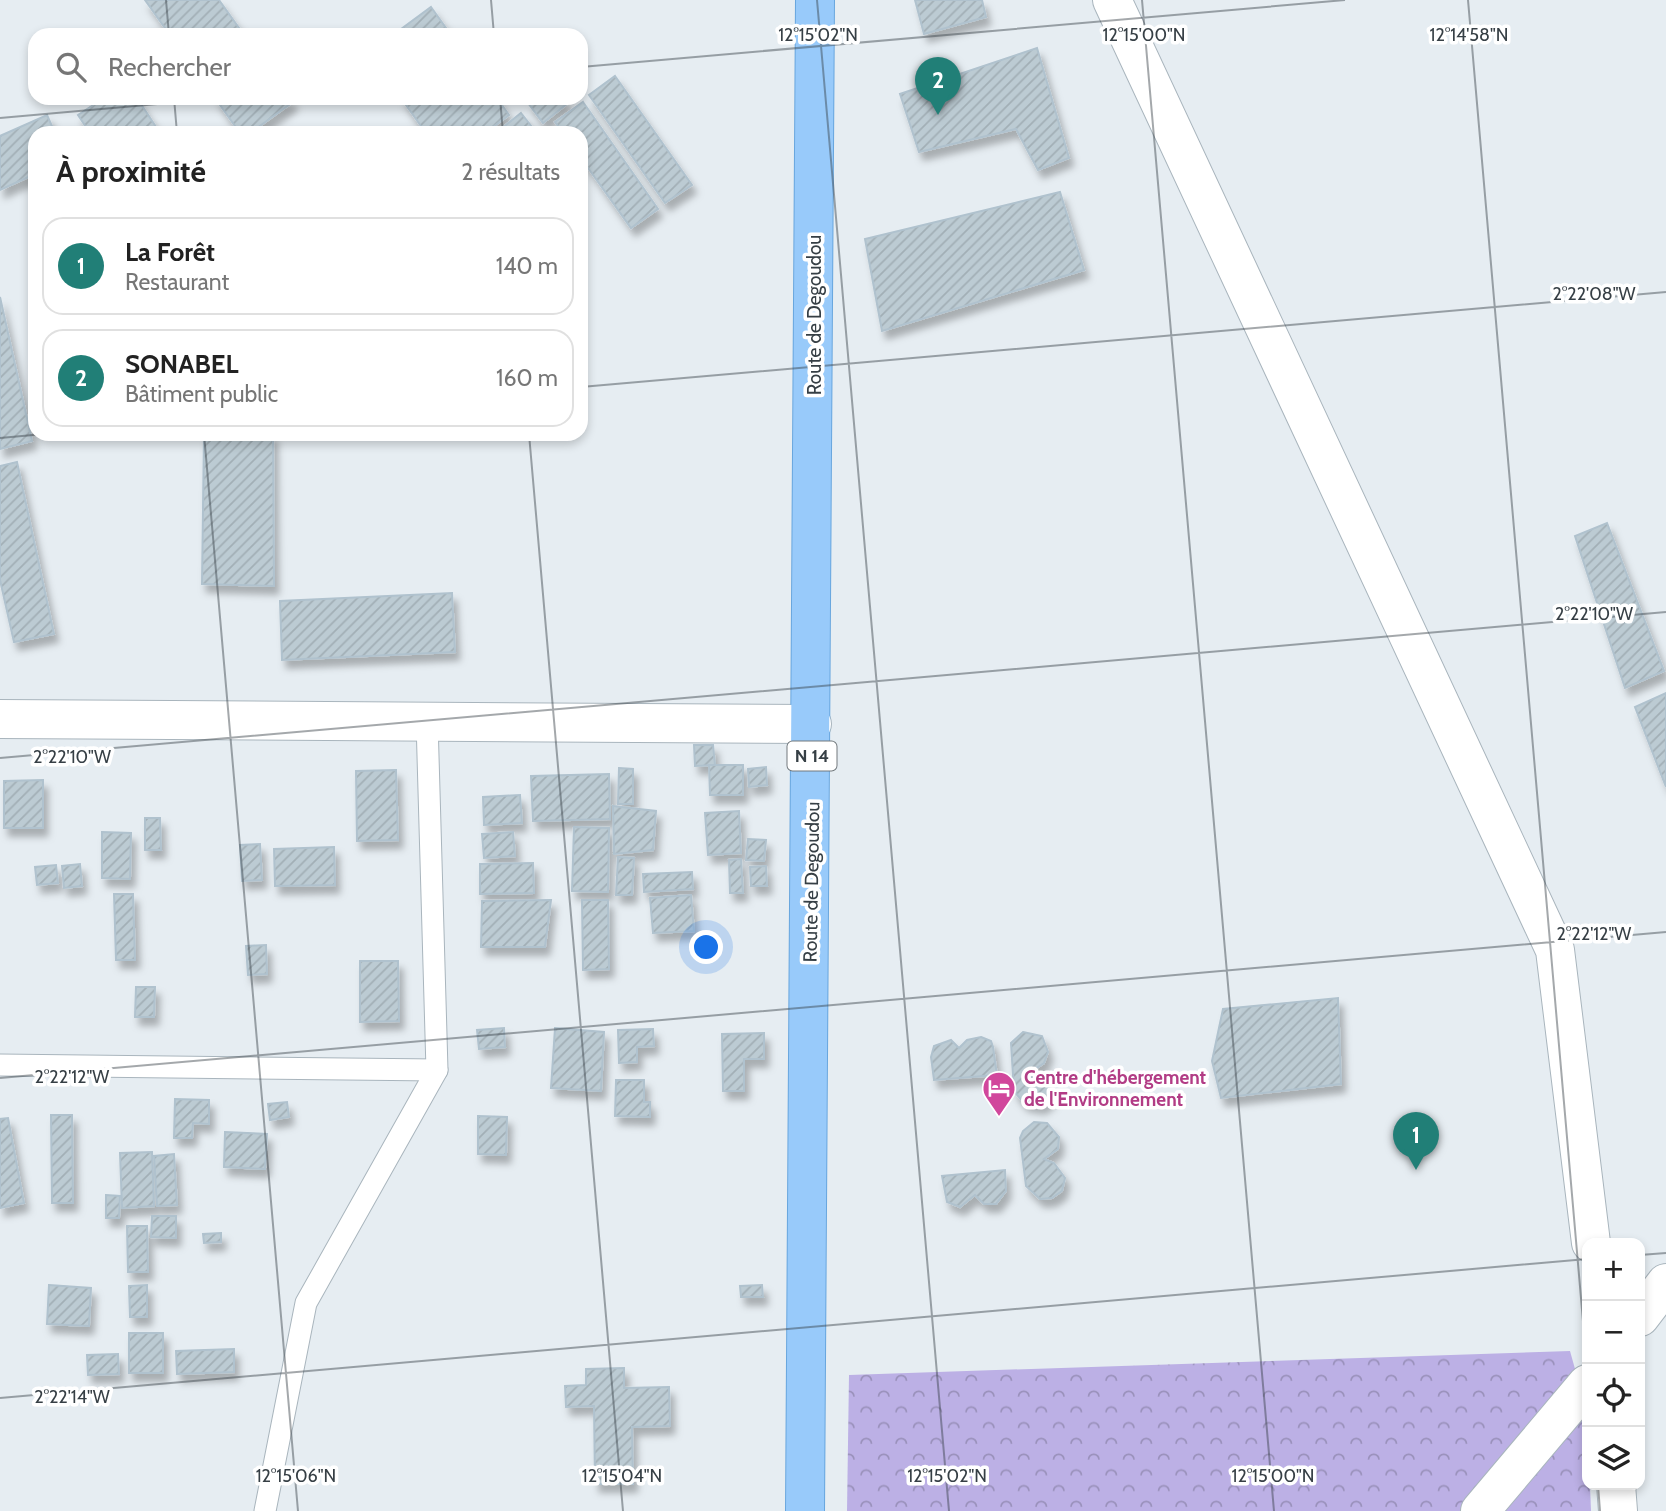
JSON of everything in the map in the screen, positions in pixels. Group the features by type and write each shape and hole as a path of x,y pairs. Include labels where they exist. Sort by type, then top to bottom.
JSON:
{"main road":[{"name":"Route de Degoudou","path":"805,1511 815,0"}],"street":[{"path":"1112,0 1555,950 1590,1238"},
{"path":"0,719 812,723"},
{"path":"1645,1310 1666,1283"},
{"path":"1480,1511 1582,1390"},
{"path":"1616,1490 1618,1511"}],"lane":[{"path":"265,1511 306,1303 437,1070 427,722"},
{"path":"0,1065 437,1070"}],"green space":[{"path":"1570,1351 1582,1394 1582,1490 1590,1490 1591,1511 847,1511 849,1375"}],"building":[{"path":"145,0 219,0 239,28 165,28"},
{"path":"915,0 982,0 986,17 924,34"},
{"path":"431,7 446,28 402,28"},
{"path":"1037,48 1069,158 1038,170 1016,129 919,152 900,94"},
{"path":"615,76 692,185 665,203 589,95"},
{"path":"93,105 142,105 155,126 85,126 78,115"},
{"path":"220,105 289,105 260,126 235,126"},
{"path":"406,105 502,105 509,115 494,126 421,126"},
{"path":"530,105 566,105 543,123"},
{"path":"579,105 585,105 658,209 631,228 588,168 588,126 558,126 555,122"},
{"path":"521,113 531,126 505,126"},
{"path":"47,115 52,126 28,126 28,177 0,190 0,136"},
{"path":"1060,192 1084,270 882,331 865,239"},
{"path":"0,297 28,423 28,441 32,441 0,449"},
{"path":"204,441 273,441 274,586 202,584"},
{"path":"17,462 54,634 14,642 0,580 0,466"},
{"path":"1607,523 1664,671 1625,688 1575,536"},
{"path":"452,593 455,652 282,660 280,601"},
{"path":"1666,693 1666,787 1635,707"},
{"path":"694,745 713,745 715,765 695,766"},
{"path":"709,765 743,765 743,795 710,795"},
{"path":"766,767 767,785 749,787 748,769"},
{"path":"619,768 633,769 633,804 618,804"},
{"path":"396,770 398,840 357,841 356,771"},
{"path":"609,774 610,819 533,821 531,776"},
{"path":"43,780 43,828 4,828 4,781"},
{"path":"520,795 522,823 484,825 483,797"},
{"path":"613,806 656,811 653,850 614,854"},
{"path":"739,811 741,853 708,855 705,813"},
{"path":"145,818 160,818 161,850 145,850"},
{"path":"574,827 609,828 608,892 572,891"},
{"path":"102,832 131,833 130,879 102,878"},
{"path":"513,832 515,856 484,858 482,834"},
{"path":"748,839 766,840 764,861 746,860"},
{"path":"260,844 262,880 242,881 240,845"},
{"path":"334,847 335,885 275,886 274,849"},
{"path":"618,857 634,858 632,895 616,895"},
{"path":"741,859 743,893 730,893 729,860"},
{"path":"533,863 534,893 480,894 480,864"},
{"path":"80,864 82,886 64,888 62,866"},
{"path":"56,865 58,883 37,885 35,867"},
{"path":"766,866 767,886 751,886 750,867"},
{"path":"692,872 693,889 644,892 643,874"},
{"path":"114,894 133,894 135,960 116,960"},
{"path":"691,895 694,931 653,933 650,898"},
{"path":"551,900 545,947 481,947 482,901"},
{"path":"582,900 608,900 609,969 583,970"},
{"path":"266,945 267,974 248,975 246,946"},
{"path":"360,961 398,961 399,1021 360,1022"},
{"path":"136,987 155,987 154,1017 135,1017"},
{"path":"1338,998 1341,1084 1221,1098 1212,1061 1223,1009"},
{"path":"504,1028 505,1047 479,1049 477,1030"},
{"path":"555,1028 604,1032 601,1091 551,1088"},
{"path":"653,1029 654,1046 637,1047 637,1062 619,1063 618,1030"},
{"path":"1023,1032 1042,1036 1048,1052 1044,1063 1034,1070 1049,1088 1050,1099 1041,1106 1024,1103 1014,1091 1011,1043"},
{"path":"764,1033 764,1059 744,1059 744,1091 723,1091 722,1034"},
{"path":"981,1037 991,1041 997,1075 934,1080 931,1057 934,1046 951,1040 959,1048 967,1040"},
{"path":"616,1080 644,1080 644,1102 650,1102 650,1117 615,1116"},
{"path":"175,1099 209,1100 209,1124 193,1123 192,1138 174,1138"},
{"path":"287,1102 289,1117 270,1120 268,1104"},
{"path":"51,1115 72,1115 73,1203 52,1203"},
{"path":"478,1116 507,1117 506,1155 478,1154"},
{"path":"8,1118 24,1203 0,1208 0,1119"},
{"path":"1034,1122 1047,1123 1059,1137 1058,1149 1044,1159 1054,1163 1065,1178 1062,1191 1052,1198 1040,1199 1026,1186 1020,1138 1023,1131"},
{"path":"225,1132 267,1134 265,1169 224,1167"},
{"path":"152,1152 154,1206 122,1208 120,1153"},
{"path":"174,1154 177,1205 157,1206 154,1156"},
{"path":"1005,1170 1006,1191 996,1204 984,1204 975,1195 960,1207 947,1202 942,1176"},
{"path":"106,1195 120,1196 119,1218 106,1218"},
{"path":"152,1216 176,1216 176,1238 151,1237"},
{"path":"127,1226 147,1226 148,1272 128,1272"},
{"path":"221,1233 221,1242 204,1243 203,1234"},
{"path":"49,1285 91,1288 89,1326 47,1324"},
{"path":"147,1285 147,1317 130,1317 129,1286"},
{"path":"762,1285 763,1297 741,1297 740,1286"},
{"path":"129,1333 163,1333 163,1373 129,1373"},
{"path":"234,1349 234,1372 177,1374 176,1351"},
{"path":"118,1354 119,1374 88,1375 87,1355"},
{"path":"624,1368 624,1388 669,1387 670,1426 632,1427 633,1484 595,1484 594,1406 566,1407 565,1386 586,1385 586,1369"}],"place":[{"name":"SONABEL","path":"938,115"},
{"name":"Centre d'hébergement de l'Environnement","path":"999,1118"},
{"name":"La Forêt","path":"1416,1170"}]}
